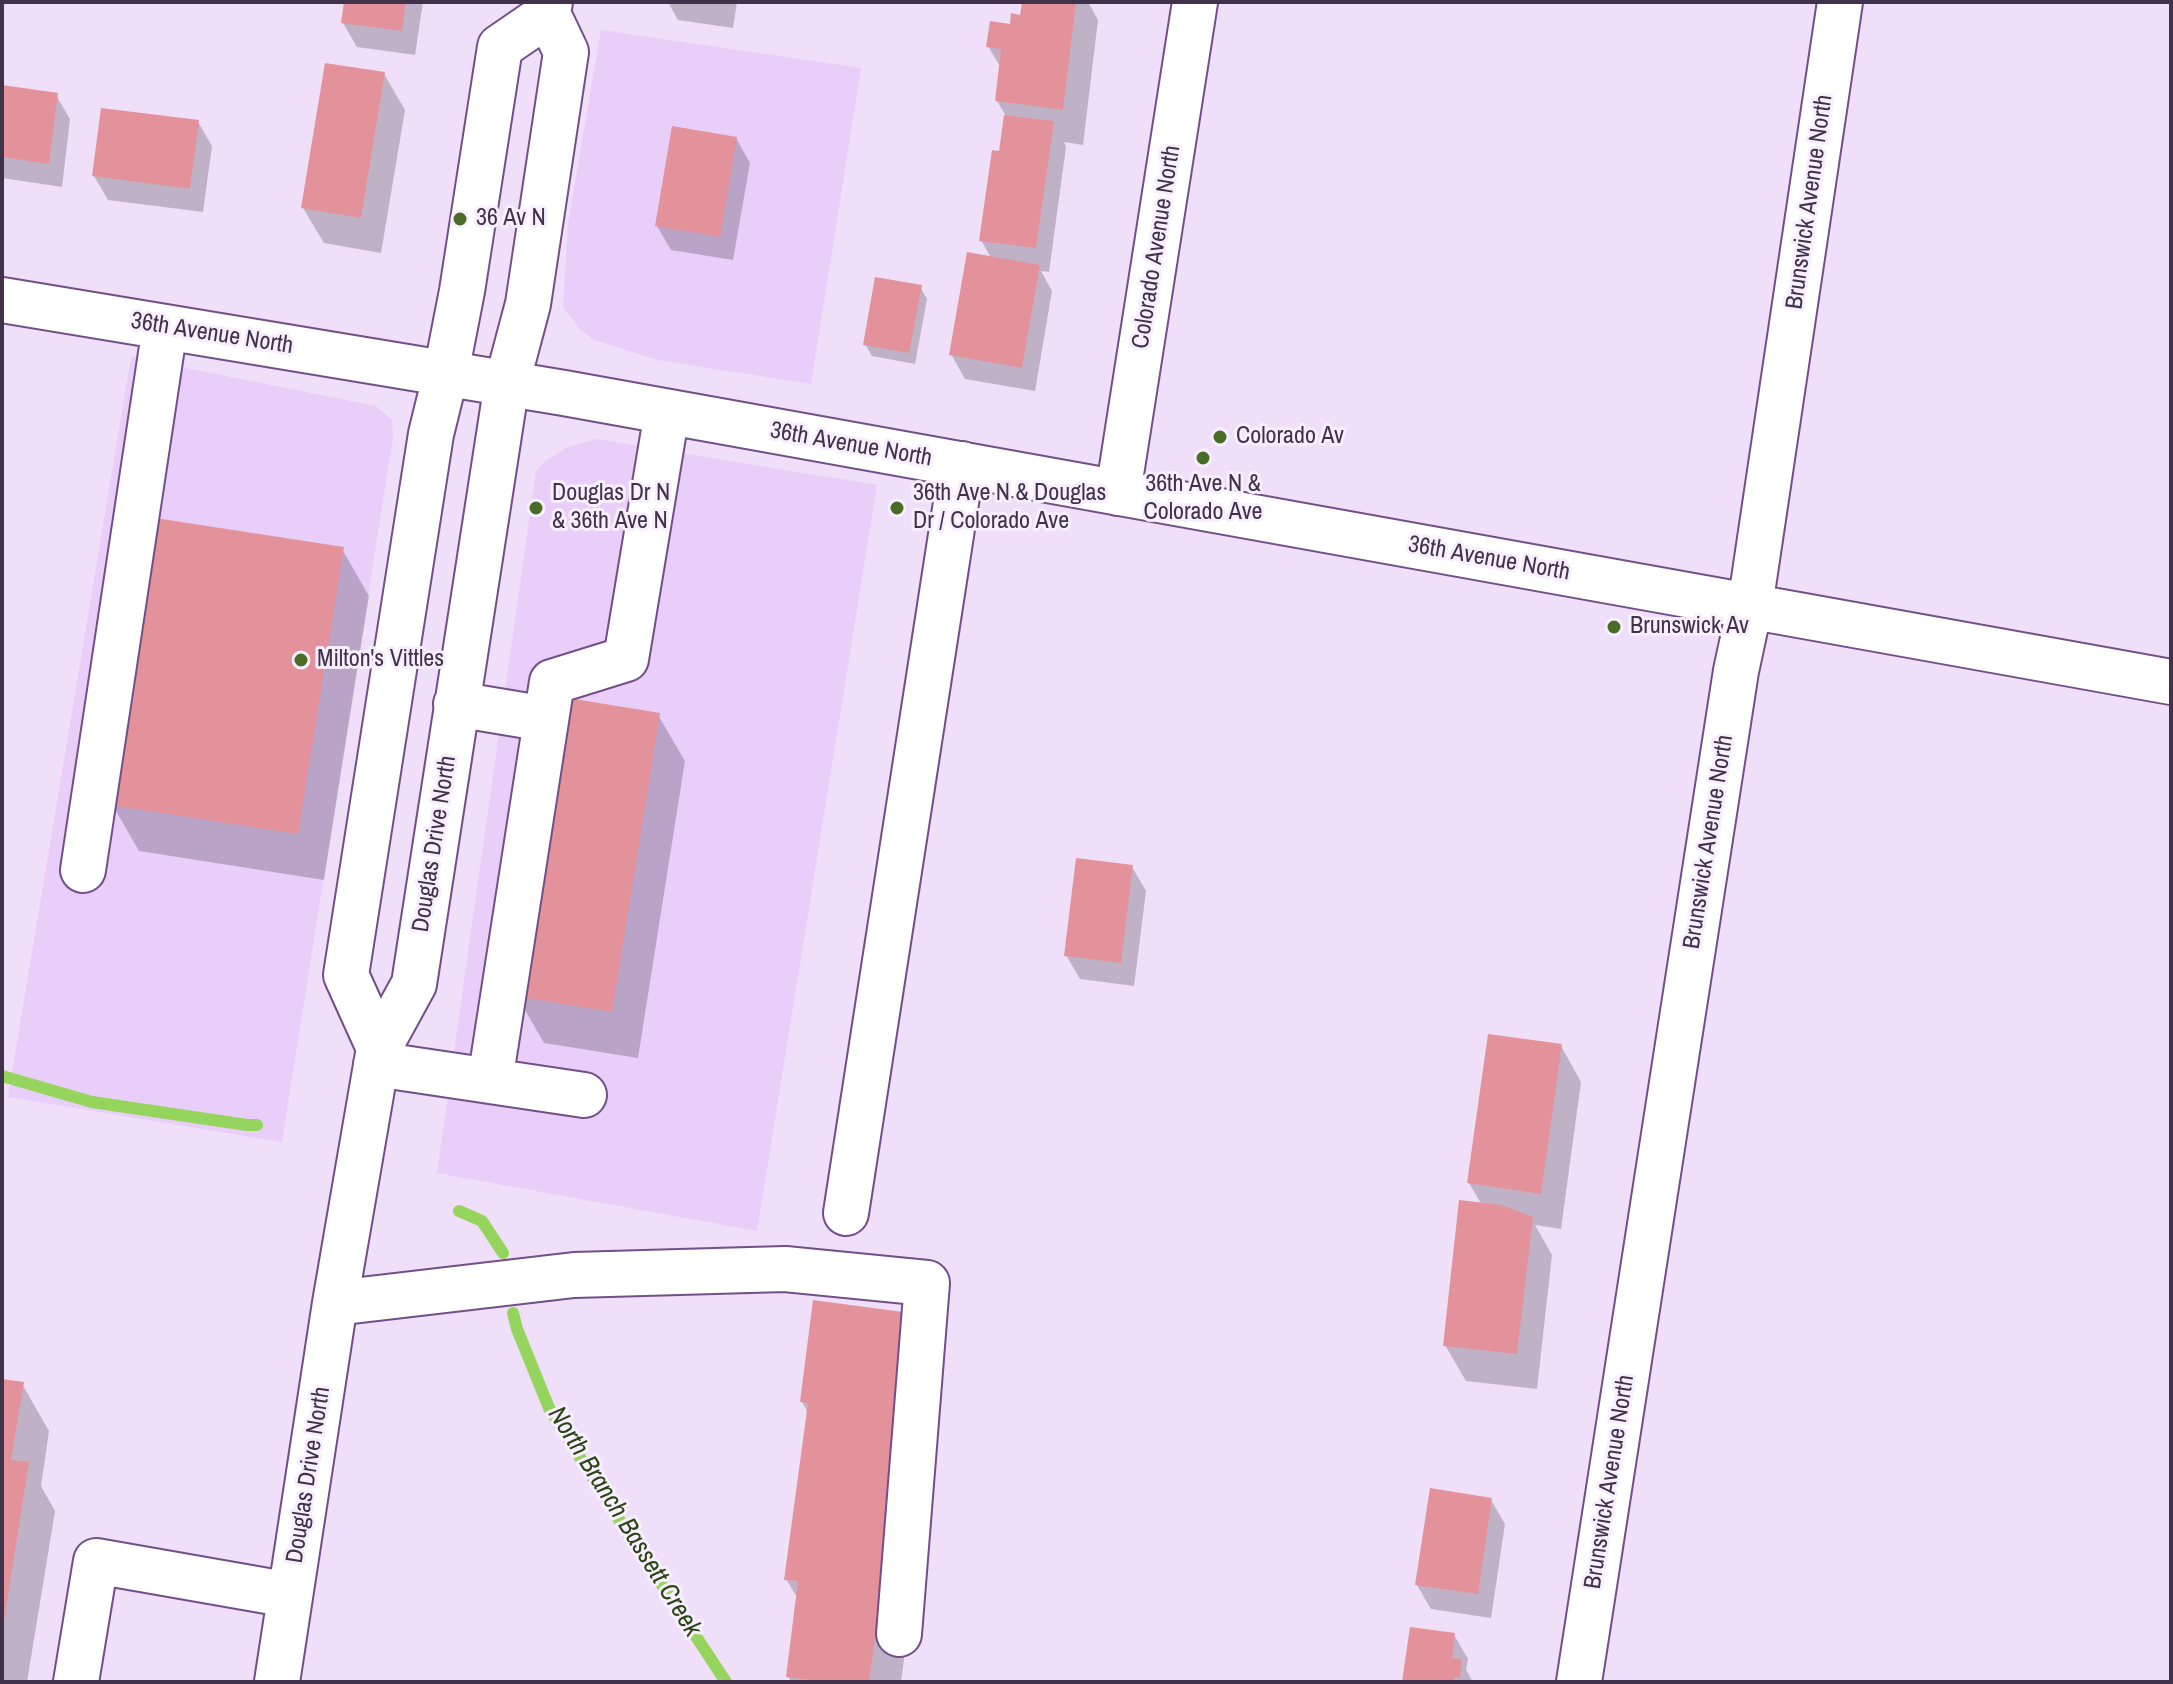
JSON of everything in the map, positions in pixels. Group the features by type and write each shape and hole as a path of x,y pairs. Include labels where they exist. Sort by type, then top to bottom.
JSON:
{"street":[{"name":"Colorado Avenue North","path":"1118,493 1195,2"},
{"name":"Brunswick Avenue North","path":"1579,1682 1736,671 1750,606 1840,2"},
{"path":"549,8 500,47 462,291 431,434 346,975 378,1056 490,1081 584,1095"},
{"name":"Douglas Drive North","path":"277,1682 335,1303 378,1056 414,984 507,383 528,304 566,52 549,8"},
{"name":"36th Avenue North","path":"2,300 507,383 2171,682"},
{"path":"83,870 165,327"},
{"path":"490,1081 552,682 626,659 667,412"},
{"path":"846,1213 962,464"},
{"path":"456,704 546,719"},
{"path":"335,1303 574,1275 785,1269 927,1283 899,1634"},
{"path":"76,1682 96,1561 290,1595"}],"shaded area":[{"path":"601,30 861,68 811,384 658,360 594,340 580,329 563,307 568,224"},
{"path":"131,357 376,406 392,420 393,437 282,1142 8,1097"},
{"path":"596,439 877,485 757,1231 437,1173 536,471 545,461 568,447"}],"building":[{"path":"344,2 406,2 402,31 341,23"},
{"path":"1022,2 1076,2 1063,110 995,101 1001,49 986,47 990,21 1010,24 1011,13 1020,15"},
{"path":"325,63 385,72 361,218 301,208"},
{"path":"2,85 58,93 49,164 2,157"},
{"path":"101,108 199,120 190,189 92,176"},
{"path":"1004,115 1054,121 1036,248 979,241 992,150 999,151"},
{"path":"672,126 737,137 720,237 655,226"},
{"path":"967,252 1040,265 1022,368 949,355"},
{"path":"875,277 922,285 909,353 863,345"},
{"path":"155,518 344,547 298,834 110,805"},
{"path":"562,697 660,713 612,1012 515,996"},
{"path":"1076,858 1133,865 1121,963 1064,956"},
{"path":"1488,1034 1562,1044 1541,1194 1467,1183"},
{"path":"1459,1200 1502,1205 1533,1217 1517,1354 1443,1346"},
{"path":"813,1300 918,1314 869,1682 826,1682 786,1677 798,1581 784,1580 808,1403 800,1402"},
{"path":"2,1379 24,1382 11,1460 29,1462 4,1621 2,1621"},
{"path":"1430,1488 1492,1498 1478,1594 1415,1585"},
{"path":"1410,1627 1455,1633 1452,1658 1462,1659 1460,1678 1454,1677 1453,1682 1402,1682"}],"waterway":[{"name":"North Branch Bassett Creek","path":"2,1076 92,1102 257,1125"},
{"name":"North Branch Bassett Creek","path":"459,1211 482,1221 503,1253"},
{"name":"North Branch Bassett Creek","path":"513,1313 549,1408 726,1682"}],"place":[{"name":"36 Av N","path":"460,219"},
{"name":"Colorado Av","path":"1220,437"},
{"name":"36th Ave N & Colorado Ave","path":"1203,458"},
{"name":"Douglas Dr N & 36th Ave N","path":"536,508"},
{"name":"36th Ave N & Douglas Dr / Colorado Ave","path":"897,508"},
{"name":"Brunswick Av","path":"1614,627"},
{"name":"Milton's Vittles","path":"301,660"}]}
